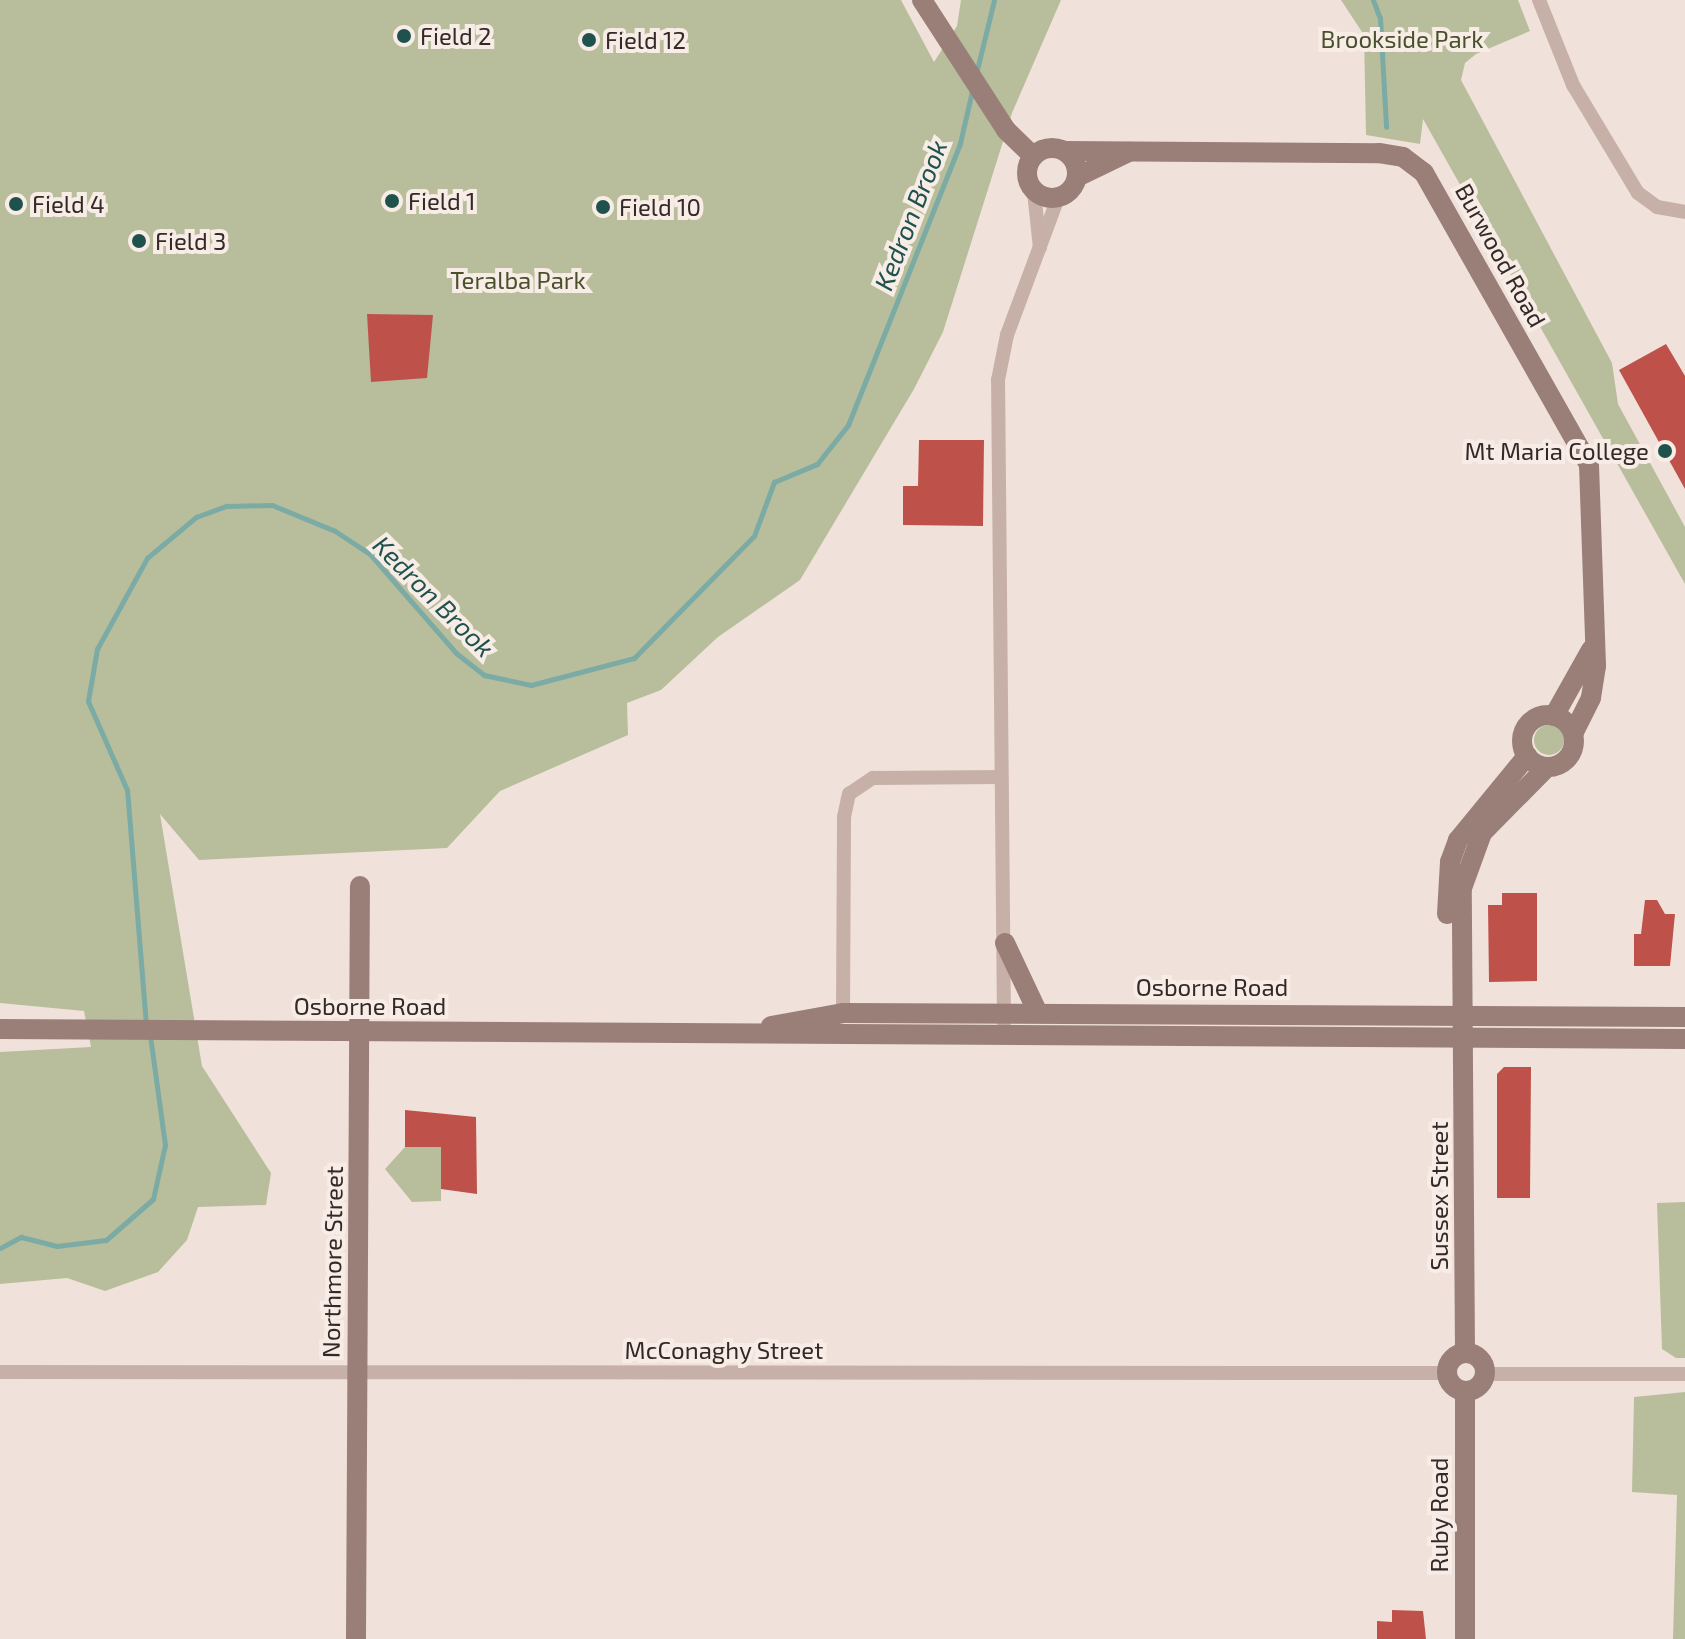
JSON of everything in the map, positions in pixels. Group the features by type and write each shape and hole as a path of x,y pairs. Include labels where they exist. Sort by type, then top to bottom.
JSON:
{"street":[{"path":"922,0 1006,130 1033,156"},
{"path":"1539,0 1573,85 1638,193 1657,207 1685,212"},
{"path":"1040,248 1034,192 1027,178 1033,156 1048,148 1064,151 1075,162 1077,177"},
{"name":"Burwood Road","path":"1064,151 1391,154 1424,173 1589,465 1591,650 1595,685 1573,734"},
{"path":"1004,1039 998,380 1007,335 1058,198 1077,177 1129,152"},
{"path":"1034,192 1058,198"},
{"name":"Burwood Road","path":"1554,716 1591,650"},
{"path":"1456,1013 1460,902 1472,850 1546,768 1569,757 1573,734 1554,716 1527,726 1527,756 1508,787 1471,819 1450,862 1446,974 1462,1040"},
{"path":"1527,756 1546,768"},
{"path":"843,1013 844,817 849,794 873,778 1001,777"},
{"name":"Northmore Street","path":"356,1639 360,886"},
{"path":"1005,943 1038,1013"},
{"name":"Osborne Road","path":"740,1032 843,1013 1456,1013 1685,1017"},
{"name":"Osborne Road","path":"0,1029 359,1033 740,1032 1004,1039 1685,1039"},
{"name":"Sussex Street","path":"1462,1040 1465,1353"},
{"path":"1465,1353 1481,1360 1485,1374 1480,1385 1465,1391 1448,1373 1452,1360 1465,1353"},
{"name":"McConaghy Street","path":"0,1372 1448,1373"},
{"path":"1485,1374 1685,1374"},
{"name":"Ruby Road","path":"1465,1391 1465,1639"}],"green space":[{"name":"Teralba Park","path":"0,0 901,0 934,62 957,26 961,0 1061,0 1012,113 943,332 914,389 800,580 718,637 661,690 627,703 628,735 500,791 447,848 199,860 160,814 202,1066 271,1173 266,1205 198,1207 187,1240 158,1272 105,1291 67,1278 0,1284 0,1052 91,1047 84,1011 0,1003"},
{"name":"Brookside Park","path":"1341,0 1518,0 1530,31 1476,54 1465,63 1461,80 1612,363 1618,404 1685,527 1685,584 1423,119 1420,144 1366,135 1364,35"},
{"path":"1549,725 1560,729 1564,740 1560,751 1549,755 1538,751 1534,740 1538,729"},
{"path":"405,1147 441,1147 441,1201 412,1202 385,1169"},
{"path":"1685,1202 1685,1358 1676,1358 1662,1349 1657,1203"},
{"path":"1685,1392 1685,1639 1673,1639 1677,1495 1632,1492 1634,1397"}],"building":[{"path":"367,314 433,315 427,378 371,382"},
{"path":"1666,344 1685,376 1685,489 1619,370"},
{"path":"919,440 984,440 983,526 903,525 903,486 918,486"},
{"path":"1502,893 1537,893 1537,981 1489,982 1488,905 1502,905"},
{"path":"1645,900 1657,900 1665,914 1675,914 1670,966 1634,966 1634,934 1641,934"},
{"path":"1504,1067 1531,1067 1530,1198 1497,1198 1497,1074"},
{"path":"405,1110 476,1117 477,1194 441,1189 441,1147 405,1147"},
{"path":"1392,1610 1423,1611 1426,1639 1377,1639 1377,1621 1392,1622"}],"waterway":[{"name":"Kedron Brook","path":"976,74 994,0"},
{"path":"1373,0 1380,18 1386,127"},
{"name":"Kedron Brook","path":"146,1025 127,790 88,701 97,649 147,558 196,517 227,506 272,505 335,531 370,554 456,653 484,675 531,685 634,658 754,536 774,482 817,464 848,425 960,143 972,91"},
{"name":"Kedron Brook","path":"0,1248 21,1237 57,1246 106,1240 153,1199 165,1145 150,1035"}],"place":[{"name":"Field 2","path":"404,36"},
{"name":"Field 12","path":"589,40"},
{"name":"Field 1","path":"392,201"},
{"name":"Field 4","path":"16,204"},
{"name":"Field 10","path":"603,207"},
{"name":"Field 3","path":"139,241"},
{"name":"Mt Maria College","path":"1665,451"}]}
